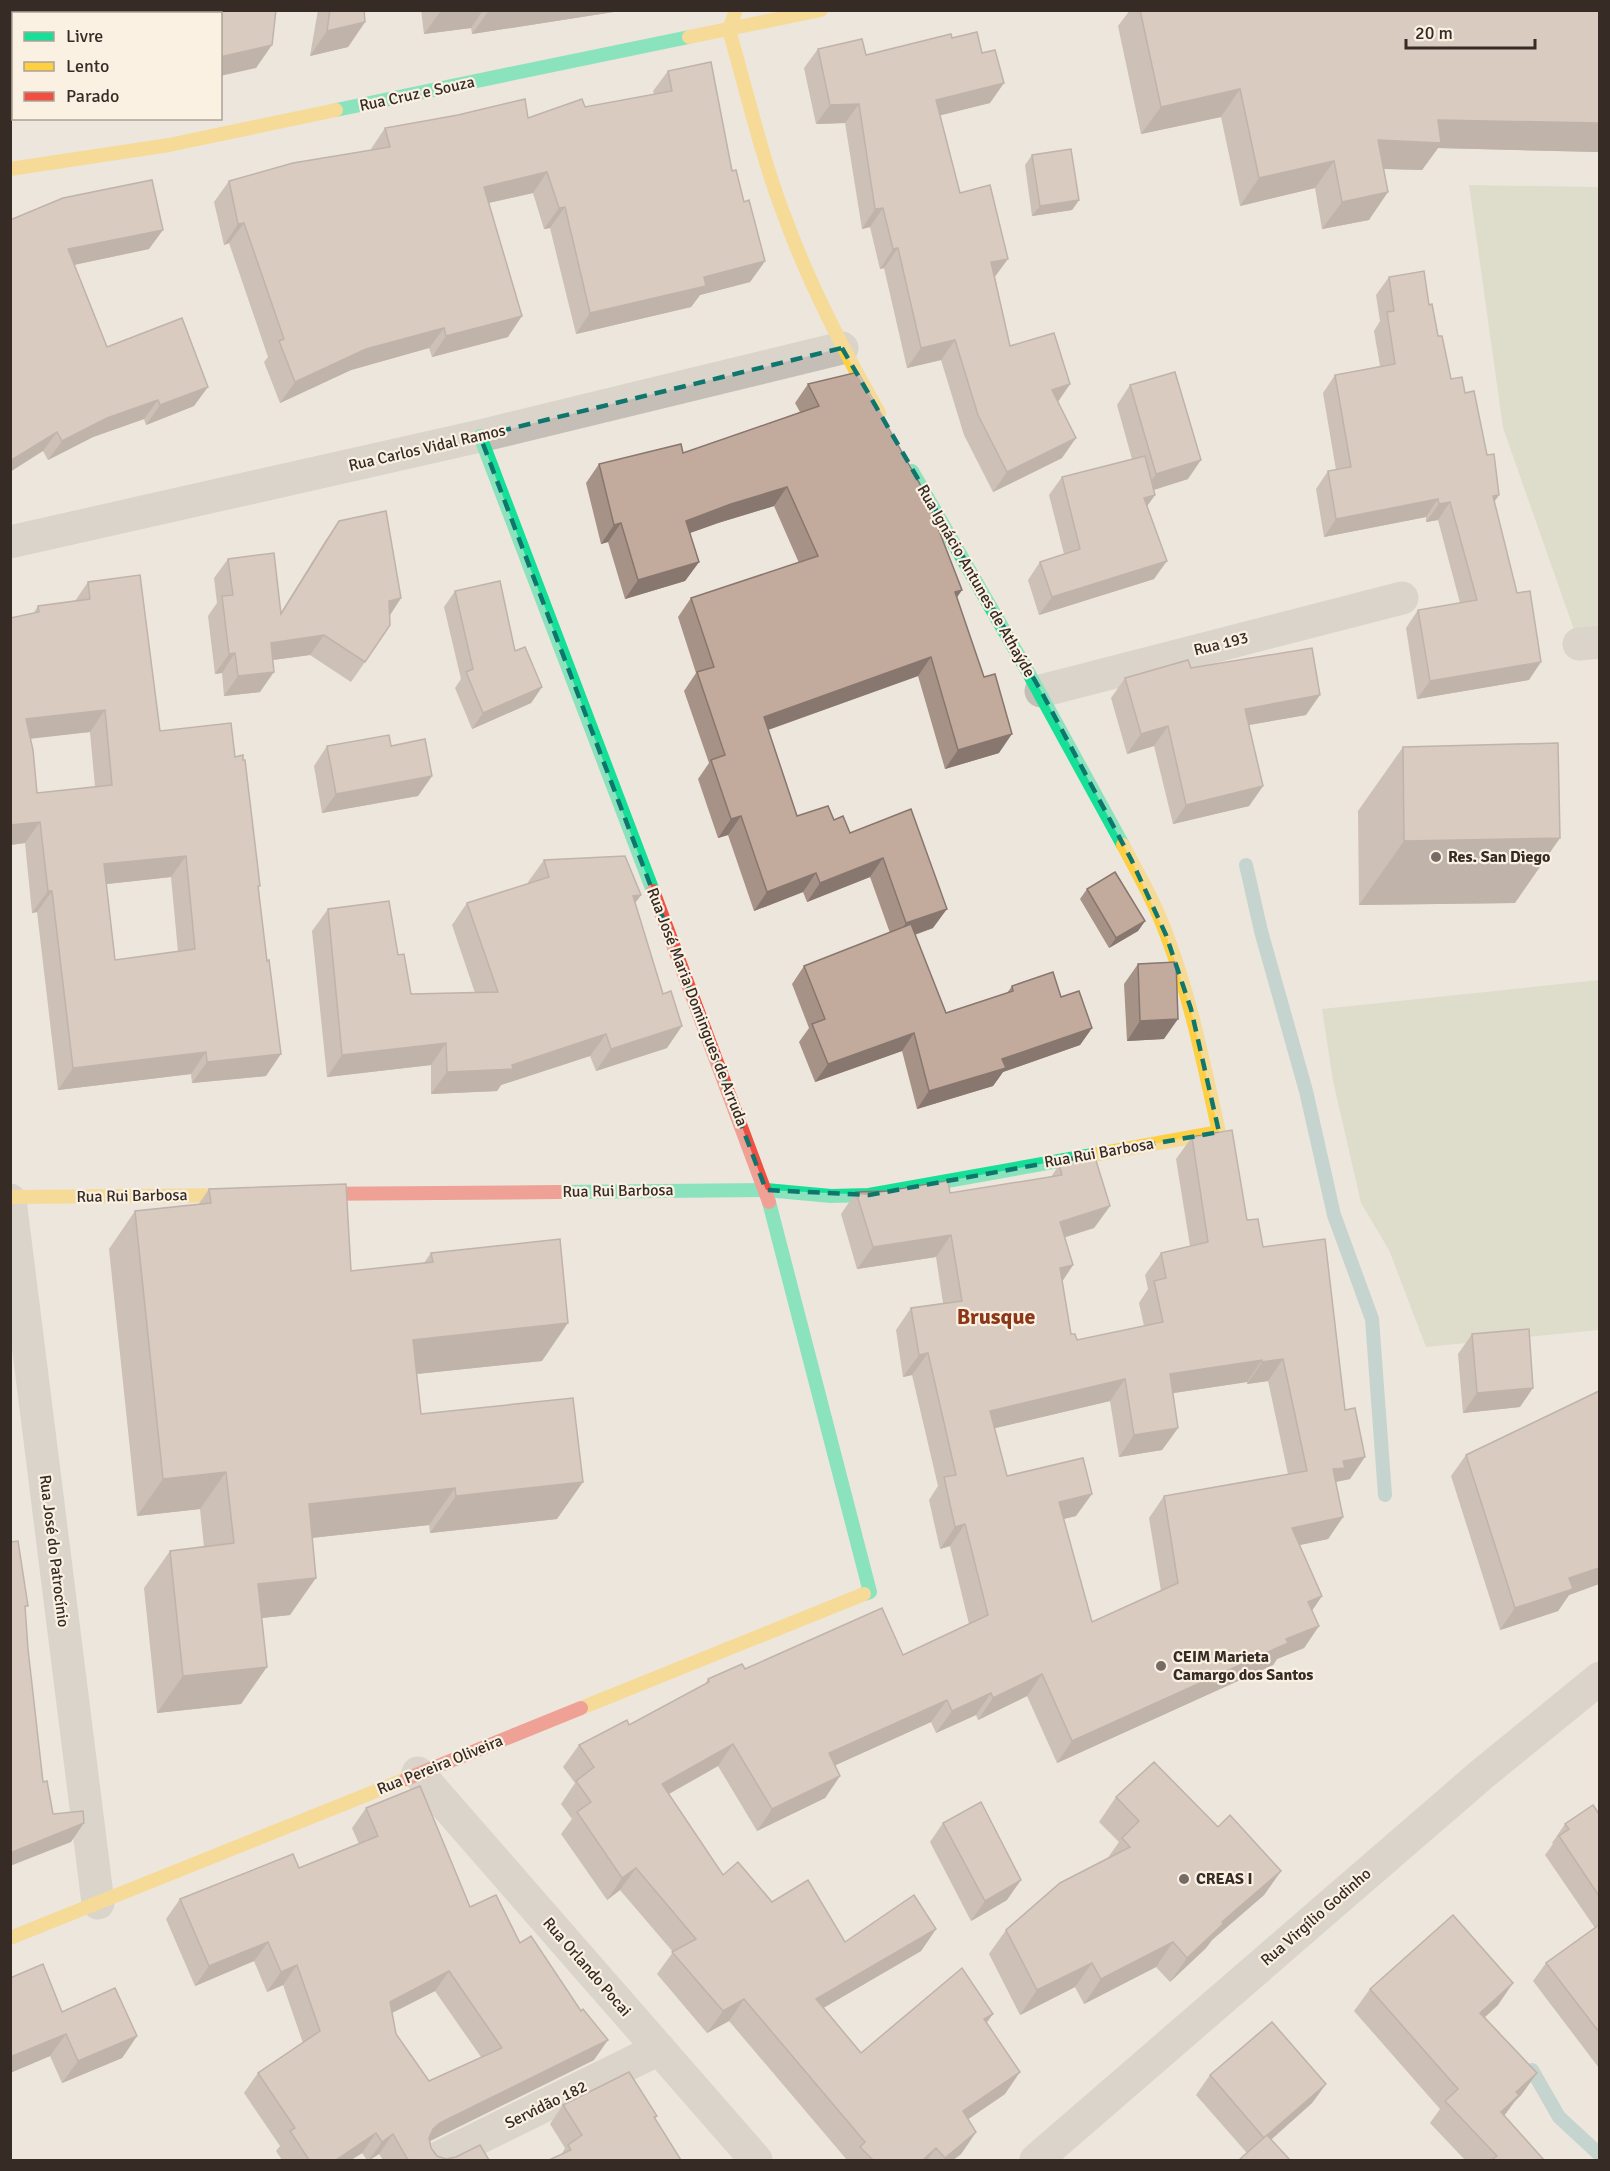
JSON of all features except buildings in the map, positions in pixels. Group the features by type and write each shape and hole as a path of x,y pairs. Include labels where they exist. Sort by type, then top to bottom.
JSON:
{"street":[{"path":"736,10 729,30 774,185 799,253 842,348 883,421"},
{"name":"Rua Cruz e Souza","path":"10,169 169,145 821,10"},
{"name":"Rua Carlos Vidal Ramos","path":"10,542 480,436 842,348"},
{"name":"Rua José Maria Domingues de Arruda","path":"480,436 766,1190 870,1592"},
{"name":"Rua Ignácio Antunes de Athaýde","path":"907,462 989,606 1041,691 1131,859 1166,934 1191,1009 1219,1132"},
{"name":"Rua 193","path":"1041,691 1402,598"},
{"name":"Rua Rui Barbosa","path":"286,1194 766,1190 831,1196 869,1195 1219,1132"},
{"name":"Rua Rui Barbosa","path":"10,1198 262,1195"},
{"name":"Rua José do Patrocínio","path":"10,1198 98,1903"},
{"name":"Rua Pereira Oliveira","path":"10,1938 870,1592"},
{"name":"Rua Virgílio Godinho","path":"1055,2155 1480,1775 1599,1678"},
{"name":"Rua Orlando Pocai","path":"418,1773 756,2160"},
{"name":"Servidão 182","path":"434,2160 659,2049"}],"highlighted area":[{"path":"842,348 1041,691 1131,859 1166,935 1191,1009 1219,1132 869,1195 766,1190 480,436"}],"green space":[{"path":"11,10 67,10 64,12 12,12 11,39"},
{"path":"1469,185 1599,187 1599,642 1579,644 1503,428"},
{"path":"1599,980 1599,1330 1426,1347 1389,1250 1361,1203 1333,1081 1322,1009"}],"waterway":[{"path":"1246,865 1261,931 1306,1091 1334,1215 1372,1319 1385,1495"},
{"path":"1532,2070 1559,2117 1600,2155"}],"traffic: fast":[{"path":"336,110 689,37"},
{"path":"480,436 653,891"},
{"path":"912,471 1027,670 1123,845"},
{"path":"559,1192 766,1190 831,1196 869,1195 1098,1154"},
{"path":"769,1202 870,1592 864,1594"}],"traffic: slow":[{"path":"736,10 729,30 776,192 816,291 879,413"},
{"path":"689,37 821,10"},
{"path":"10,169 169,145 336,110"},
{"path":"1098,1154 1219,1132 1176,960 1158,913 1123,845"},
{"path":"10,1197 249,1195"},
{"path":"581,1708 864,1594"},
{"path":"10,1938 406,1779"}],"traffic: jam":[{"path":"653,891 769,1202"},
{"path":"300,1194 559,1192"},
{"path":"406,1779 581,1708"}],"place":[{"name":"Res. San Diego","path":"1436,857"},
{"name":"CEIM Marieta Camargo dos Santos","path":"1161,1666"},
{"name":"CREAS I","path":"1184,1879"}],"district":[{"name":"Brusque","path":"996,1316"}]}
